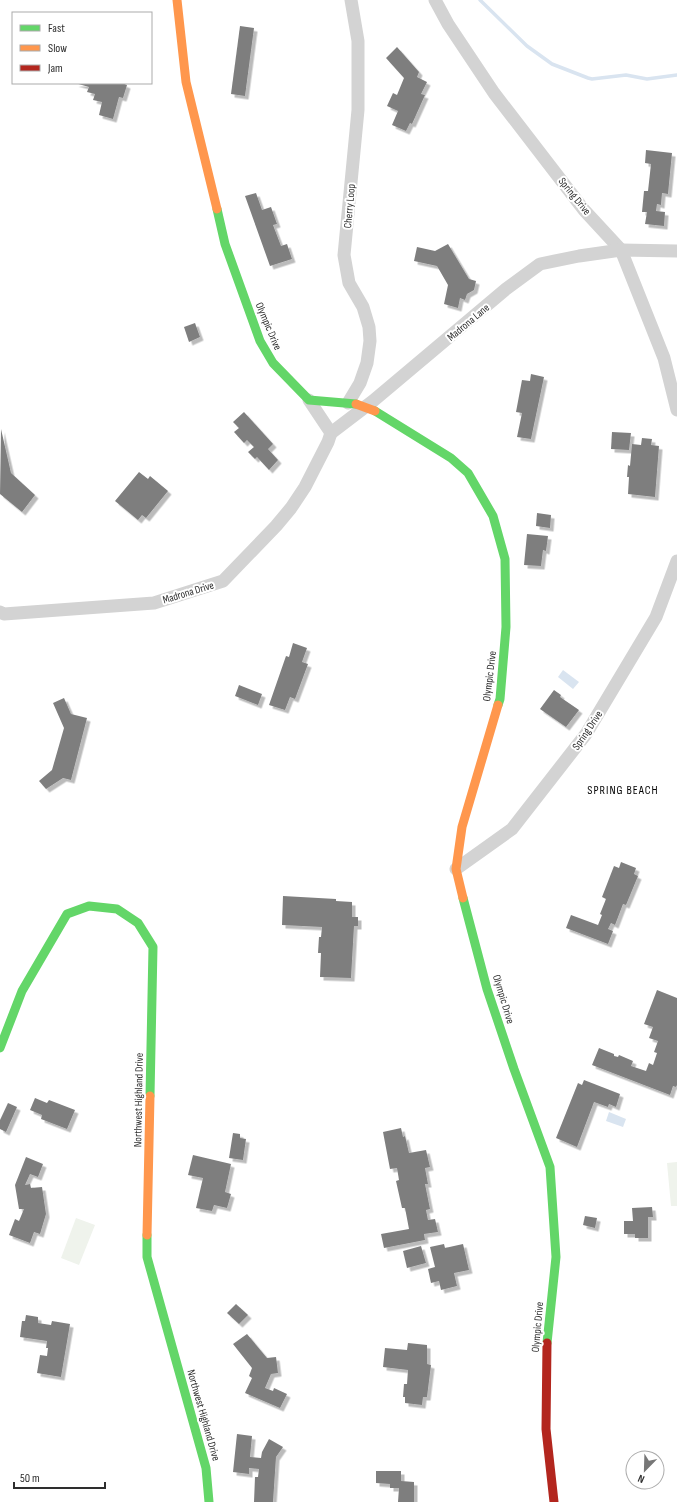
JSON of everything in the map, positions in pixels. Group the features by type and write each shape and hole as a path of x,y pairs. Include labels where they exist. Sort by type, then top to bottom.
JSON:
{"street":[{"name":"Olympic Drive","path":"177,0 186,82 225,244 260,341 273,363 309,400 352,404 375,411 451,458 468,473 494,516 506,559 506,627 500,699 462,827 456,869 487,989 514,1070 550,1167 556,1257 546,1348 546,1429 554,1502"},
{"name":"Cherry Loop","path":"351,0 358,41 358,110 344,255 349,282 363,307 370,341 365,370 352,404"},
{"name":"Spring Drive","path":"435,0 448,24 494,93 584,210 621,250 664,358 677,410"},
{"path":"621,250 677,251"},
{"name":"Madrona Lane","path":"332,433 373,401 506,289 540,264 579,256 621,250"},
{"path":"309,400 332,433"},
{"name":"Madrona Drive","path":"0,612 4,614 154,603 223,581 291,508 305,487 332,433"},
{"name":"Spring Drive","path":"456,869 512,829 586,734 656,617 677,561"},
{"name":"Northwest Highland Drive","path":"0,1048 22,991 67,914 89,906 117,909 138,923 154,946 147,1257 206,1468 209,1502"}],"shaded area":[{"path":"563,670 579,682 573,689 558,677"},
{"path":"609,1112 626,1119 623,1127 606,1121"},
{"path":"677,1162 677,1206 671,1206 667,1163"},
{"path":"76,1218 95,1225 79,1265 61,1258"}],"building":[{"path":"240,26 254,28 245,96 231,94"},
{"path":"397,47 419,72 417,77 427,82 421,94 425,95 412,124 410,123 406,131 392,125 398,111 387,106 393,93 397,95 404,78 386,58"},
{"path":"78,84 127,85 123,98 119,97 113,119 99,115 102,102 93,100 95,94 87,92 89,87"},
{"path":"646,150 672,153 668,194 662,193 661,205 657,204 656,211 665,212 664,226 645,224 647,212 642,212 644,191 648,191 651,164 645,163"},
{"path":"256,193 262,210 271,207 277,224 273,225 281,246 287,244 292,259 270,266 245,196"},
{"path":"448,244 469,279 476,281 474,290 467,294 465,300 460,298 458,308 444,304 448,285 437,266 414,261 417,247 435,251"},
{"path":"195,323 200,337 189,342 184,327"},
{"path":"531,374 544,377 531,439 517,437 522,413 516,412 522,380 530,381"},
{"path":"244,412 273,444 268,449 278,460 269,470 257,457 255,459 248,452 254,447 247,440 244,443 234,432 239,428 233,422"},
{"path":"1,429 11,473 35,495 22,512 0,494"},
{"path":"612,432 631,433 629,450 611,449"},
{"path":"642,438 652,439 651,445 659,446 655,497 628,494 629,477 627,477 628,465 630,466 632,444 641,445"},
{"path":"139,472 148,479 150,476 168,491 146,518 142,515 138,520 115,501"},
{"path":"537,513 551,515 550,528 536,526"},
{"path":"527,534 548,536 546,551 543,550 541,566 524,565"},
{"path":"293,643 307,648 302,662 308,664 295,699 290,697 285,710 269,705 286,656 289,657"},
{"path":"239,685 262,694 258,705 235,696"},
{"path":"554,690 561,695 560,697 579,710 566,727 540,709"},
{"path":"64,698 71,714 87,718 71,780 63,778 46,789 39,781 52,770 64,728 53,703"},
{"path":"621,862 636,868 634,874 638,876 626,905 623,904 615,925 611,923 608,929 613,931 608,944 566,928 571,915 598,925 602,915 600,914 606,899 602,897 614,866 619,868"},
{"path":"283,896 336,899 336,901 352,902 352,917 358,917 358,926 354,926 351,978 320,977 321,953 318,953 319,937 321,937 322,927 282,925"},
{"path":"657,990 677,998 677,1085 676,1087 673,1086 670,1095 592,1065 599,1048 614,1054 614,1056 618,1057 619,1055 633,1061 631,1066 646,1071 649,1063 653,1065 657,1053 654,1052 658,1041 649,1038 653,1027 644,1024"},
{"path":"584,1080 620,1094 616,1107 609,1104 608,1107 594,1102 577,1147 556,1138 578,1083 582,1085"},
{"path":"35,1098 47,1103 49,1100 75,1110 67,1129 41,1119 42,1115 30,1110"},
{"path":"8,1103 17,1107 6,1132 0,1129 0,1120"},
{"path":"401,1128 403,1137 405,1136 409,1153 426,1150 430,1167 425,1168 428,1184 425,1184 430,1209 426,1210 428,1220 435,1219 438,1232 424,1234 425,1240 384,1248 381,1234 409,1229 405,1208 402,1208 396,1181 399,1180 397,1168 390,1169 383,1132"},
{"path":"233,1133 240,1134 240,1138 246,1139 243,1160 229,1158"},
{"path":"193,1155 231,1164 225,1192 231,1194 227,1208 214,1205 212,1211 196,1208 203,1178 188,1175"},
{"path":"26,1157 43,1164 38,1177 30,1174 25,1185 30,1184 31,1188 42,1187 46,1214 40,1234 34,1232 30,1243 9,1235 15,1219 19,1221 24,1209 19,1209 15,1185"},
{"path":"652,1207 653,1217 648,1217 648,1238 635,1238 635,1234 624,1234 624,1221 633,1221 632,1208"},
{"path":"585,1216 597,1218 595,1228 583,1225"},
{"path":"444,1244 445,1248 463,1244 469,1270 454,1273 457,1286 441,1290 439,1281 431,1283 428,1269 435,1267 430,1247"},
{"path":"421,1246 426,1263 407,1268 403,1251"},
{"path":"236,1304 248,1315 239,1324 227,1313"},
{"path":"26,1315 38,1317 38,1323 51,1325 52,1321 70,1324 61,1377 37,1373 40,1355 47,1356 47,1341 20,1337 22,1321 25,1321"},
{"path":"247,1334 267,1358 276,1357 278,1373 271,1374 265,1388 273,1391 274,1388 287,1394 280,1408 245,1393 252,1378 249,1376 252,1368 233,1344"},
{"path":"408,1343 427,1345 427,1364 431,1365 427,1397 423,1397 422,1405 405,1403 405,1397 403,1397 404,1384 407,1384 408,1370 383,1367 385,1348 407,1350"},
{"path":"237,1434 252,1436 250,1457 261,1458 262,1452 269,1439 283,1447 276,1457 273,1502 254,1502 255,1477 258,1477 259,1469 249,1468 249,1474 233,1472"},
{"path":"376,1471 401,1471 401,1481 414,1482 414,1502 398,1502 399,1488 390,1488 390,1484 376,1483"}],"waterway":[{"path":"480,0 527,46 552,64 588,78 592,79 626,75 647,79 677,75"}],"traffic: fast":[{"path":"217,209 225,244 260,341 273,363 309,400 356,404"},
{"path":"375,411 451,458 468,473 493,516 505,559 506,627 500,699 498,705"},
{"path":"463,898 487,989 514,1069 550,1167 556,1257 547,1343"},
{"path":"0,1048 22,991 67,914 89,906 117,909 138,923 153,947 150,1096"},
{"path":"147,1235 147,1257 206,1468 209,1502"}],"traffic: slow":[{"path":"177,0 186,82 217,209"},
{"path":"356,404 375,411"},
{"path":"463,898 456,869 462,827 498,705"},
{"path":"147,1235 150,1096"}],"traffic: jam":[{"path":"547,1343 546,1429 554,1502"}],"district":[{"name":"SPRING BEACH","path":"623,790"}]}
